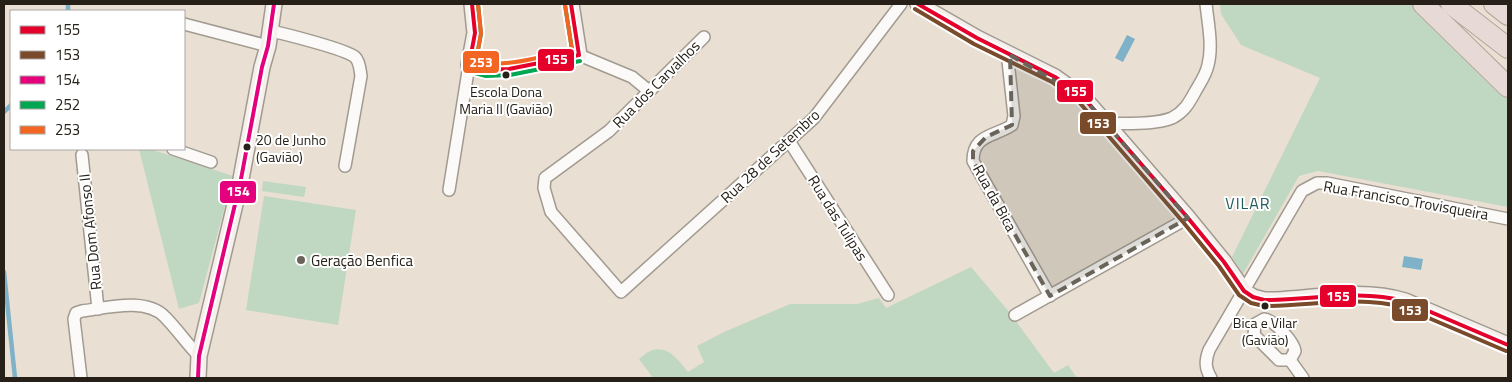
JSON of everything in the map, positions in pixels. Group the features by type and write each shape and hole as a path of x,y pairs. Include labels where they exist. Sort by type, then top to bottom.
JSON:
{"highway":[{"path":"1423,4 1508,87"},
{"path":"1450,4 1508,48"}],"street":[{"path":"198,378 199,356 241,179 262,67 268,46 274,4"},
{"path":"450,190 475,33 472,4"},
{"path":"571,4 579,55"},
{"name":"Rua 28 de Setembro","path":"621,292 814,118 901,4"},
{"path":"918,4 977,38 1070,87 1083,97 1188,218 1224,262 1244,292 1264,300 1371,294 1390,296 1508,345"},
{"path":"1108,124 1160,121 1180,113 1188,104 1209,62 1210,50 1206,4"},
{"path":"185,24 268,46"},
{"path":"270,31 294,36 342,52 354,57 359,65 361,76 345,166"},
{"name":"Rua dos Carvalhos","path":"621,292 551,212 544,188 545,178 609,131 704,38"},
{"path":"469,65 486,70 509,69 579,55 632,77 649,90"},
{"name":"Rua da Bica","path":"1010,55 1008,61 1014,116 1012,125 986,137 978,143 973,151 973,161 1050,296"},
{"name":"Rua das Tulipas","path":"789,141 888,295"},
{"path":"176,150 211,162"},
{"name":"Rua Dom Afonso II","path":"82,155 98,309"},
{"name":"Rua Francisco Trovisqueira","path":"1211,378 1206,367 1206,359 1213,344 1302,191 1317,183 1327,183 1508,219"},
{"path":"1015,315 1188,218"},
{"path":"81,378 75,315 82,311 136,305 147,306 165,316 199,356"},
{"path":"1290,360 1303,378"}],"highlighted area":[{"path":"1010,55 1083,97 1188,218 1050,296 973,161 973,151 986,137 1012,125"}],"green space":[{"path":"1220,4 1411,4 1508,97 1508,207 1318,171 1299,176 1243,274 1232,257 1320,78 1241,45 1221,14"},
{"path":"139,150 153,150 233,176 199,303 179,309"},
{"path":"263,181 306,187 304,197 262,191"},
{"name":"Geração Benfica","path":"264,196 356,210 338,325 246,310"},
{"path":"971,267 1010,313 1054,373 1068,365 1077,378 653,378 639,359 651,351 664,350 673,355 688,372 704,362 697,346 724,332 790,304 857,304 879,298 886,308"}],"water":[{"path":"1127,35 1135,39 1123,62 1115,58"},
{"path":"1404,256 1423,259 1421,270 1402,267"}],"waterway":[{"path":"68,4 68,10"},
{"path":"4,112 10,106"},
{"path":"4,272 15,378"}],"transit line":[{"name":"154","path":"198,378 199,356 241,179 262,67 268,46 274,4"},
{"name":"155","path":"472,4 475,33 469,65 486,70 509,69 579,55 571,4"},
{"name":"252","path":"475,66 481,34 478,4"},
{"name":"253","path":"478,4 481,33 476,61 499,64 524,61 572,50 565,5"},
{"name":"155","path":"918,4 977,38 1055,77 1083,97 1188,218 1224,262 1244,291 1253,297 1264,300 1282,300 1352,295 1405,301 1508,345"},
{"name":"252","path":"565,5 573,56"},
{"name":"153","path":"915,9 974,44 1052,82 1079,102 1183,222 1219,266 1239,295 1251,303 1264,306 1282,306 1351,301 1403,307 1506,351"},
{"name":"252","path":"467,71 486,76 510,75 580,61"}],"place":[{"name":"Escola Dona Maria II (Gavião)","path":"506,75"},
{"name":"20 de Junho (Gavião)","path":"247,147"},
{"name":"Geração Benfica","path":"301,260"},
{"name":"Bica e Vilar (Gavião)","path":"1265,306"}],"district":[{"name":"VILAR","path":"1248,203"}]}
